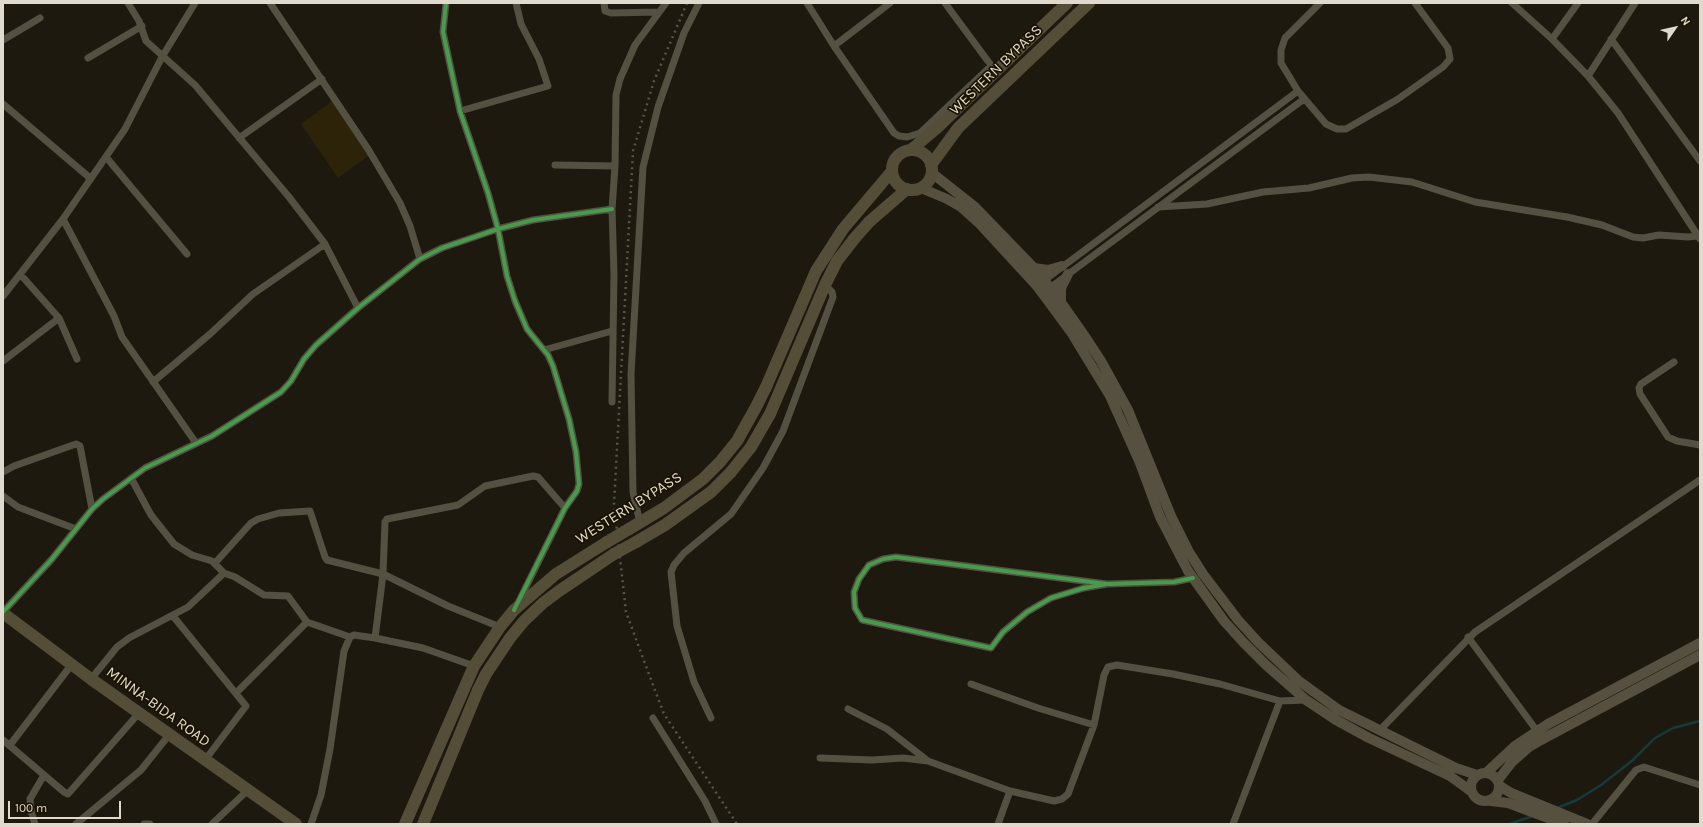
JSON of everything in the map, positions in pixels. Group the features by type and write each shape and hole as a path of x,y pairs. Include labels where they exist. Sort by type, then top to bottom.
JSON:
{"main road":[{"name":"WESTERN BYPASS","path":"912,149 938,127 993,68 1068,3"},
{"name":"WESTERN BYPASS","path":"932,169 958,128 1089,3"},
{"path":"932,169 928,183 915,190 907,189 898,184 892,171 894,161 903,152 912,149 922,152 927,156 932,169 975,207 1034,268 1043,287 1110,396 1140,463 1160,517 1170,537 1193,578 1224,621 1243,642 1306,700 1336,720 1369,738 1450,776 1472,792 1477,799 1486,802 1491,801 1508,803 1532,811 1557,812 1587,824"},
{"name":"WESTERN BYPASS","path":"405,824 474,666 500,627 514,610 556,574 664,508 703,479 737,441 766,387 816,272 843,229 892,171"},
{"path":"921,188 947,199 970,214 1043,287 1061,302 1101,361 1119,392 1156,477 1171,516 1189,552 1217,593 1238,620 1258,642 1299,681 1339,710 1456,768 1495,776 1499,783 1511,793 1564,824"},
{"name":"WESTERN BYPASS","path":"423,824 478,690 486,674 510,638 524,621 554,595 614,554 670,521 711,492 731,472 751,447 777,400 825,285 838,261 854,239 882,210 907,189"},
{"path":"1034,268 1065,270 1061,288 1061,302"},
{"name":"MINNA-BIDA ROAD","path":"3,612 91,679 296,824"},
{"path":"1472,792 1472,782 1515,746 1537,731 1700,643"},
{"path":"1491,801 1498,793 1499,783 1512,762 1529,747 1700,655"}],"street":[{"path":"128,3 142,26 146,41 162,57 195,85 289,197 325,244 358,308"},
{"path":"3,296 63,219 125,129 162,57 195,3"},
{"path":"270,3 368,148 400,203 410,226 420,259"},
{"path":"446,3 443,32 460,111 488,193 498,229 507,276 515,301 527,329 544,350 553,366 569,419 576,452 579,484 577,491 565,508 514,610"},
{"path":"460,111 548,86 539,59 521,24 516,3"},
{"path":"604,3 605,11 611,13 658,12"},
{"path":"612,402 614,274 612,209 616,166 616,96 620,79 635,45 666,3"},
{"path":"640,523 633,492 630,374 643,167 658,106 684,33 699,3"},
{"path":"807,3 834,46 894,132 899,136 907,137 920,133 993,68 945,3"},
{"path":"834,46 890,3"},
{"path":"1320,3 1285,38 1280,50 1282,63 1304,100 1326,124 1337,129 1346,130 1398,100 1443,68 1450,60 1448,48 1415,3"},
{"path":"1512,3 1552,39 1588,76 1618,113 1699,237"},
{"path":"1552,39 1578,3"},
{"path":"1588,76 1635,3"},
{"path":"3,40 40,18"},
{"path":"88,58 142,26"},
{"path":"1611,39 1700,161"},
{"path":"239,138 322,79"},
{"path":"1043,287 1298,91"},
{"path":"1065,270 1158,207 1304,100"},
{"path":"3,104 90,178"},
{"path":"106,157 186,254"},
{"path":"555,165 616,166"},
{"path":"1158,207 1207,204 1263,192 1309,188 1352,178 1369,177 1412,182 1475,202 1567,217 1602,225 1633,237 1643,238 1659,234 1699,237"},
{"path":"3,612 52,559 92,509 103,499 145,468 212,436 281,392 291,381 304,359 316,344 358,308 420,259 442,248 498,229 533,220 612,209"},
{"path":"63,219 114,316 122,337 196,443"},
{"path":"153,382 206,338 253,294 325,244"},
{"path":"20,274 59,318 77,359"},
{"path":"711,718 694,682 677,626 671,572 674,565 684,553 731,514 763,468 783,431 833,297 832,292 825,285"},
{"path":"3,361 59,318"},
{"path":"544,350 612,331"},
{"path":"1674,362 1642,384 1639,388 1640,394 1668,437 1677,441 1700,445"},
{"path":"3,472 29,460 76,444 80,446 92,509"},
{"path":"375,638 383,574 385,522 387,519 458,505 485,486 533,476 538,477 565,508"},
{"path":"131,478 151,515 174,544 192,555 215,563 224,572 264,595 288,596 307,622 350,636 375,638 423,648 474,666"},
{"path":"1379,731 1468,637 1700,480"},
{"path":"3,496 18,507 76,529"},
{"path":"215,563 251,523 258,519 279,513 307,511 312,513 324,557 327,560 383,574 448,606 500,627"},
{"path":"1107,584 896,557 870,565 859,579 854,592 855,608 862,620 991,648 1003,632 1027,612 1051,598 1084,588 1107,584 1174,582 1193,578"},
{"path":"91,679 107,657 117,647 129,638 188,607 224,572"},
{"path":"173,616 246,706 205,760"},
{"path":"236,693 307,622"},
{"path":"310,824 322,787 330,749 344,651 350,636"},
{"path":"1468,637 1537,731"},
{"path":"10,745 72,664"},
{"path":"820,758 872,760 903,758 928,761 1010,791 1054,802 1068,794 1094,725 1104,675 1108,667 1117,665 1173,674 1220,684 1280,700 1306,700"},
{"path":"971,684 1038,708 1094,725"},
{"path":"1233,824 1280,700"},
{"path":"848,709 887,729 928,761"},
{"path":"3,740 68,794 139,713"},
{"path":"653,718 705,801 716,824"},
{"path":"76,824 141,770 169,735"},
{"path":"1592,824 1636,770 1644,767 1700,785"},
{"path":"35,824 31,811 30,799 44,774"},
{"path":"212,824 248,790"},
{"path":"998,824 1010,791"},
{"path":"144,824 150,824"}],"shaded area":[{"path":"335,99 371,154 338,178 301,124"}],"waterway":[{"path":"1557,808 1577,800 1601,785 1633,760 1655,738 1673,728 1700,721"},
{"path":"1509,824 1533,816"}],"railway":[{"path":"687,3 654,81 633,151 614,504 626,612 664,714 737,824"}],"cycle path":[{"path":"446,3 443,32 460,111 488,193 498,229 507,276 515,301 527,329 548,355 553,366 569,419 576,452 579,484 577,491 565,508 514,610"},
{"path":"3,612 52,559 92,509 103,499 145,468 212,436 281,392 291,381 304,359 316,345 358,308 420,259 442,248 498,229 533,220 612,209"},
{"path":"1107,584 896,557 883,559 869,565 859,579 854,592 855,608 862,620 991,648 1003,632 1027,612 1051,598 1084,588 1107,584 1174,582 1193,578"}]}
